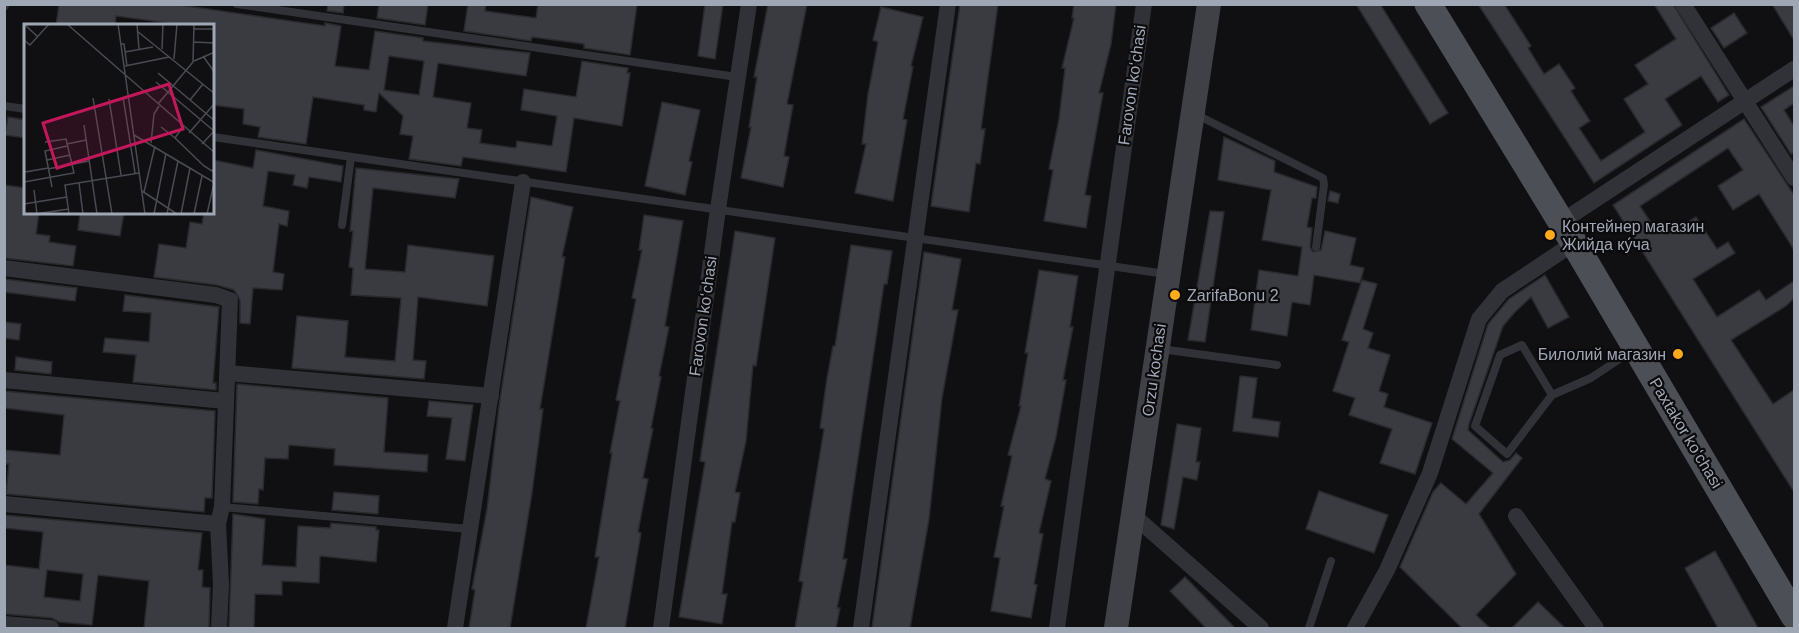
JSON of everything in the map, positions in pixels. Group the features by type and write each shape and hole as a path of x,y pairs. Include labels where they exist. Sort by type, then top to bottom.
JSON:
{"main road":[{"name":"Orzu kochasi","path":"1116,628 1209,4"},
{"name":"Paxtakor koʻchasi","path":"1428,4 1568,232 1636,348 1789,620"}],"street":[{"name":"Farovon koʻchasi","path":"661,628 718,209 749,4"},
{"path":"861,628 948,4"},
{"name":"Farovon koʻchasi","path":"1057,628 1144,4"},
{"path":"1683,4 1794,178"},
{"path":"1355,628 1387,570 1430,473 1479,319 1502,291 1568,232 1745,101 1794,69"},
{"path":"455,628 523,182"},
{"path":"4,268 216,295 230,300 222,507 218,524 219,628"},
{"path":"228,372 491,396"},
{"path":"4,380 225,402"},
{"path":"4,504 218,524"},
{"path":"1133,515 1261,628"},
{"path":"1516,516 1596,628"},
{"path":"4,624 51,628"}],"lane":[{"path":"237,4 737,77"},
{"path":"4,106 24,109"},
{"path":"1192,112 1323,178 1316,247"},
{"path":"214,137 1167,274"},
{"path":"342,225 351,157"},
{"path":"1552,395 1522,345 1500,355 1475,426 1507,454 1552,395 1591,378 1636,348"},
{"path":"1157,348 1277,365"},
{"path":"222,507 469,529"},
{"path":"1309,628 1331,561"}],"building":[{"path":"59,4 173,4 325,26 325,23 341,26 335,66 369,70 375,31 423,38 423,41 530,53 526,76 438,63 433,97 471,103 467,128 482,130 480,143 516,148 517,141 552,146 557,116 521,110 524,89 576,97 582,61 628,68 627,73 630,73 622,126 574,118 566,172 463,157 461,166 409,159 413,136 400,134 403,116 379,93 376,112 364,110 364,105 313,97 306,144 258,137 260,127 243,124 244,109 214,105 214,24 168,24 116,16 115,24 56,24","holes":["389,56 424,61 419,95 384,90"]},
{"path":"328,4 344,4 343,13 327,11"},
{"path":"379,4 428,4 425,25 377,18"},
{"path":"468,4 486,4 485,11 536,18 538,4 637,4 630,55 584,48 584,44 532,37 531,41 464,31"},
{"path":"705,4 723,4 715,59 698,56"},
{"path":"768,4 807,4 787,104 793,105 784,156 789,157 783,187 741,178 751,127 749,127 757,77 754,77"},
{"path":"960,4 998,4 981,129 985,129 980,164 976,163 969,212 931,206"},
{"path":"1074,4 1116,4 1111,44 1099,93 1103,93 1085,195 1091,196 1086,228 1044,221 1053,170 1049,169 1059,119 1065,68 1062,68 1074,18 1072,18"},
{"path":"1356,4 1380,4 1448,113 1430,124"},
{"path":"1478,4 1504,4 1531,46 1528,48 1544,74 1559,64 1575,88 1571,91 1590,121 1579,128 1601,161 1645,132 1624,99 1648,84 1635,65 1676,39 1654,4 1673,4 1729,95 1718,102 1701,76 1665,99 1682,125 1594,183"},
{"path":"1772,4 1794,4 1794,40"},
{"path":"881,7 923,17 911,66 913,67 903,119 907,120 893,201 855,193 866,144 862,144 868,94 878,42 873,40"},
{"path":"1734,13 1747,33 1724,48 1711,28"},
{"path":"1794,86 1794,103 1784,110 1794,126 1794,152 1791,154 1761,107"},
{"path":"662,102 700,110 689,161 692,162 685,195 645,186"},
{"path":"8,117 24,120 24,138 5,135"},
{"path":"1744,119 1794,195 1794,250 1759,194 1733,210 1718,186 1743,170 1728,148 1640,206 1653,226 1659,222 1668,234 1696,217 1717,249 1728,242 1735,253 1693,279 1717,317 1759,290 1766,300 1794,281 1794,298 1786,306 1731,340 1773,404 1794,390 1794,492 1613,205"},
{"path":"1224,137 1275,161 1274,172 1317,187 1316,198 1312,198 1307,227 1312,228 1310,247 1313,252 1321,250 1325,231 1356,238 1350,265 1364,268 1360,283 1314,275 1310,305 1292,302 1287,336 1251,330 1259,270 1298,276 1302,247 1262,240 1271,190 1218,180"},
{"path":"256,150 343,166 341,182 309,177 307,188 293,185 295,175 268,171 263,206 289,211 287,226 279,224 273,272 284,274 282,290 253,288 250,324 240,323 240,300 234,290 217,285 154,277 159,244 186,248 190,222 202,224 204,214 214,214 214,160 253,168"},
{"path":"356,168 459,179 455,198 373,188 365,269 405,272 408,245 494,256 487,306 418,297 413,360 426,361 424,379 292,368 297,316 348,321 345,357 395,361 401,298 351,295 353,268 349,267 353,231 350,231"},
{"path":"4,185 24,188 24,214 39,214 36,234 50,236 49,242 76,246 73,266 4,258"},
{"path":"1330,191 1340,194 1338,203 1328,201"},
{"path":"531,197 573,207 562,257 565,257 540,409 543,409 532,493 510,628 469,628 475,590 472,589 487,509 499,406"},
{"path":"1210,211 1224,212 1205,342 1188,340"},
{"path":"80,214 124,214 120,236 78,230"},
{"path":"644,215 683,221 665,326 669,327 643,478 648,479 638,532 641,533 625,628 586,628 599,557 595,557 620,401 616,400 636,299 632,298 642,250 639,250"},
{"path":"735,231 775,238 756,366 753,365 746,441 735,492 740,493 735,522 732,522 722,594 727,594 722,624 679,617 705,462 700,461"},
{"path":"851,245 892,251 887,284 884,284 843,559 847,559 837,608 840,608 836,628 795,628 803,582 799,581 824,429 820,428 827,378 833,346 835,346"},
{"path":"924,252 961,259 952,310 958,310 942,398 929,519 910,628 872,628"},
{"path":"1039,270 1078,276 1070,327 1073,327 1063,380 1066,380 1056,437 1045,479 1051,481 1039,533 1043,534 1034,584 1037,585 1031,618 991,611 1000,558 994,557 1004,506 1001,506 1012,456 1008,455 1021,406 1019,406 1028,353 1025,353"},
{"path":"1545,275 1569,317 1548,328 1531,297 1515,312 1503,326 1468,430 1503,462 1510,460 1516,453 1522,458 1479,514 1516,574 1476,615 1490,628 1462,628 1400,567 1433,492 1441,483 1466,504 1493,473 1452,439 1488,324 1509,299"},
{"path":"4,279 77,288 75,301 4,292"},
{"path":"1362,280 1377,284 1363,329 1373,333 1368,348 1390,355 1379,391 1388,394 1384,407 1432,423 1415,474 1380,463 1392,429 1349,415 1355,398 1333,391 1349,342 1342,340"},
{"path":"125,295 219,307 213,383 216,383 216,390 133,382 136,355 103,352 105,338 149,342 151,313 123,311"},
{"path":"4,322 21,324 19,340 4,338"},
{"path":"16,357 52,362 51,374 15,370"},
{"path":"1240,376 1257,378 1252,418 1280,422 1278,437 1233,431"},
{"path":"237,384 388,398 384,452 428,455 427,472 334,465 335,449 289,445 288,459 265,458 263,490 259,489 258,504 233,502"},
{"path":"4,391 215,411 212,498 205,498 204,512 6,494 9,464 4,464 4,450 60,455 64,415 4,408"},
{"path":"429,401 473,405 465,461 446,459 452,418 427,416"},
{"path":"1177,424 1201,428 1196,462 1200,462 1197,480 1183,477 1174,529 1161,525"},
{"path":"1319,491 1388,515 1374,553 1306,529"},
{"path":"334,492 379,496 378,514 332,510"},
{"path":"233,514 265,519 262,565 296,567 298,526 330,528 331,523 376,527 376,530 379,530 376,562 320,556 319,583 282,581 282,595 255,594 254,628 229,628"},
{"path":"4,515 202,533 198,570 203,570 202,587 210,588 209,628 144,628 149,581 98,575 92,625 59,622 52,618 4,614 4,565 39,569 43,532 4,528","holes":["47,570 83,574 80,601 44,597"]},
{"path":"1715,551 1758,628 1718,628 1685,568"},
{"path":"1185,577 1235,628 1206,628 1170,591"},
{"path":"1538,602 1565,628 1512,628"}],"place":[{"name":"Контейнер магазин Жийда ку́ча","path":"1550,235"},
{"name":"ZarifaBonu 2","path":"1175,295"},
{"name":"Билолий магазин","path":"1678,354"}]}
